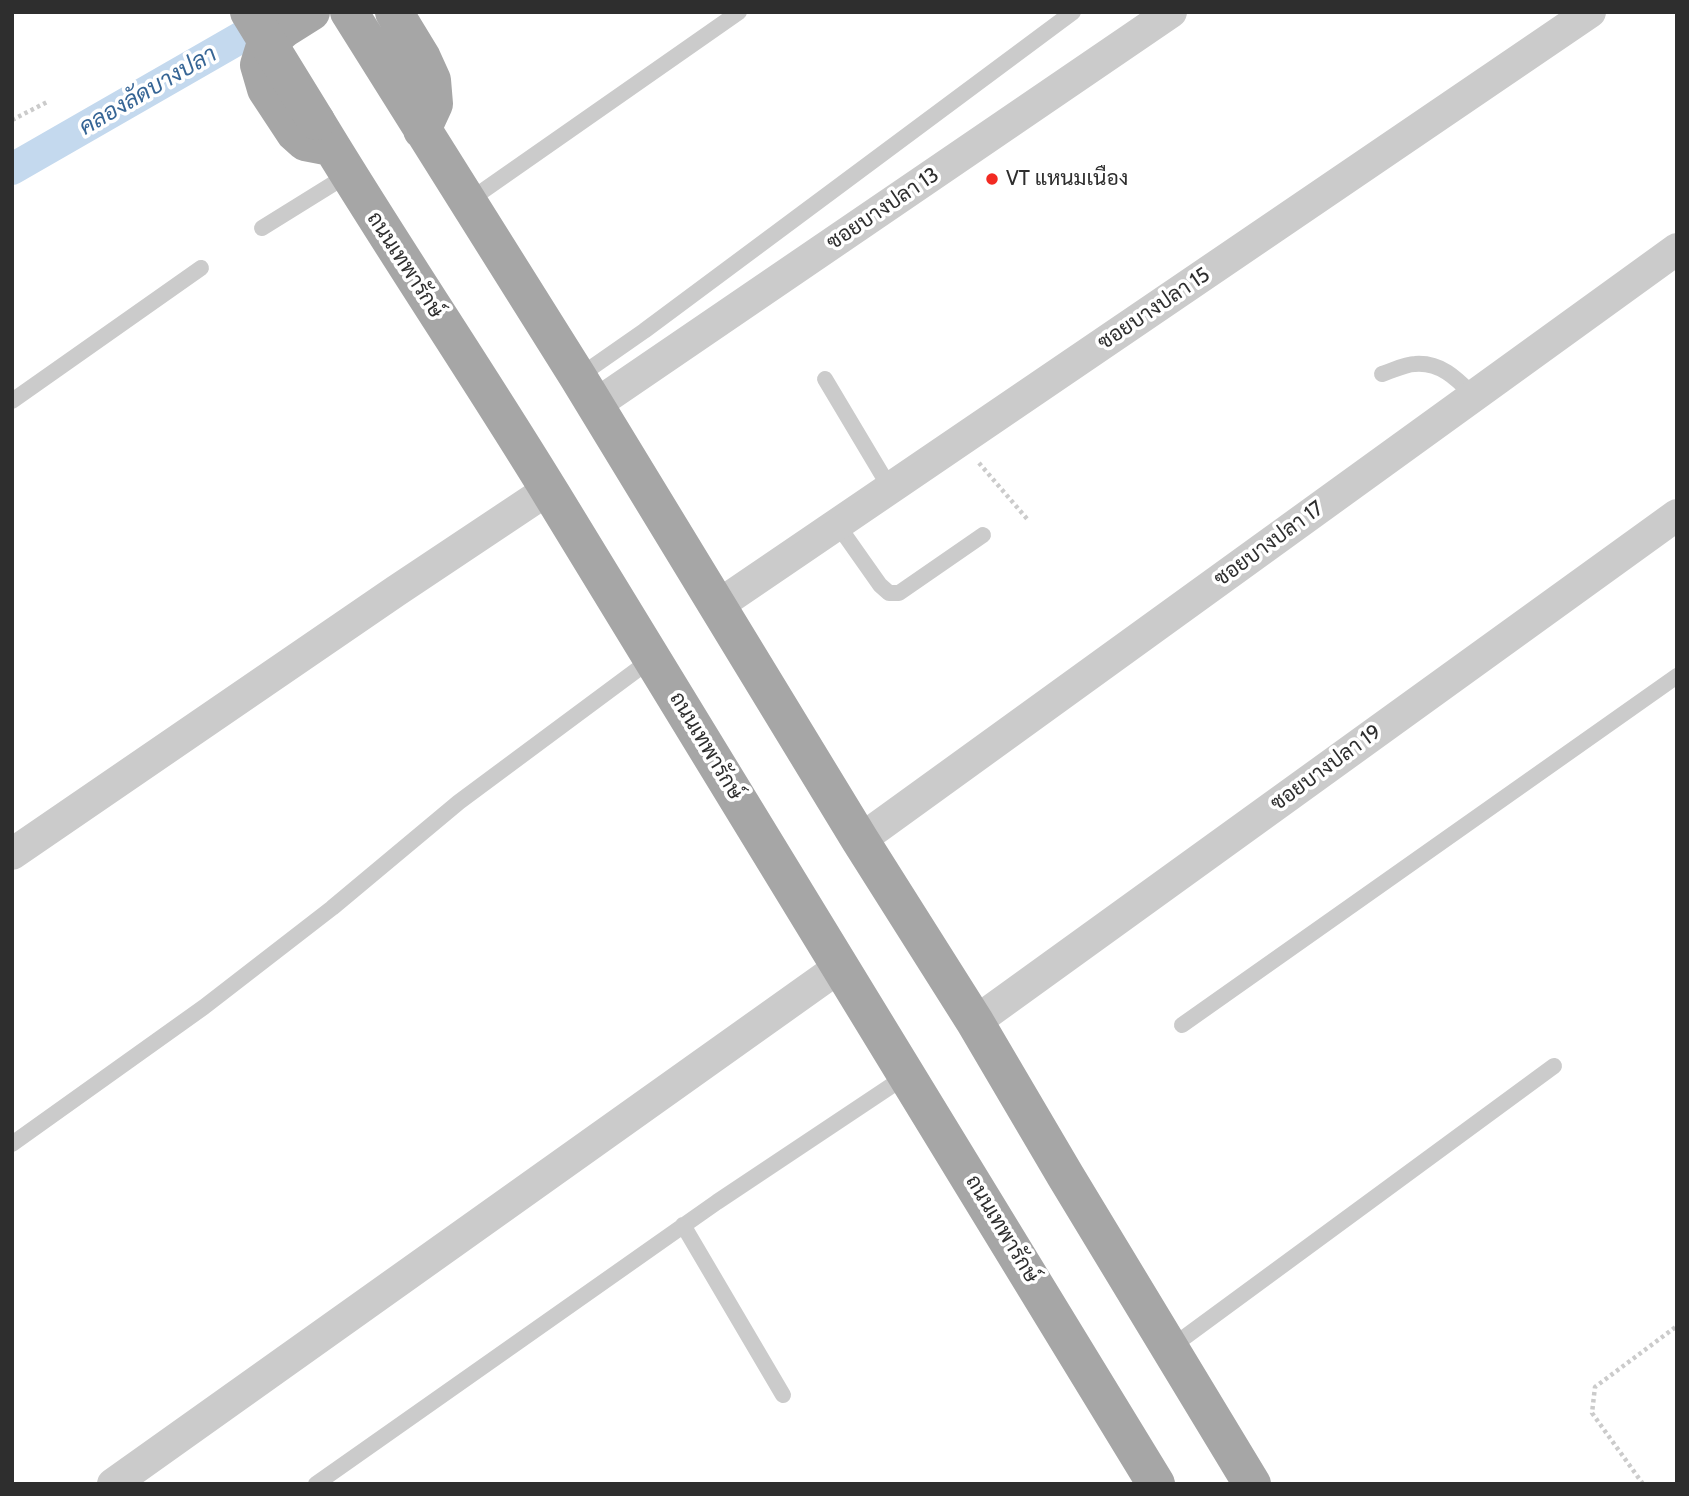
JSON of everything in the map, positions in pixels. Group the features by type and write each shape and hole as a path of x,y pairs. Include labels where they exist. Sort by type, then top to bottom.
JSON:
{"main road":[{"name":"ถนนเทพารักษ์","path":"249,12 354,185 549,489 909,1074 1150,1482"},
{"path":"311,12 271,40 264,49 259,65 266,89 295,133 305,142 332,147"},
{"path":"349,12 975,1022 1252,1484"},
{"path":"394,12 432,80 434,104 415,119"}],"street":[{"name":"ซอยบางปลา 13","path":"586,391 1171,12"},
{"name":"ซอยบางปลา 15","path":"717,606 1590,12"},
{"name":"ซอยบางปลา 17","path":"860,840 1677,249"},
{"path":"12,854 549,489"},
{"name":"ซอยบางปลา 19","path":"975,1022 1677,514"},
{"path":"113,1484 841,966"}],"lane":[{"path":"467,202 739,12"},
{"path":"586,391 654,323 1073,12"},
{"path":"262,228 332,147"},
{"path":"12,401 201,268"},
{"path":"1382,374 1414,363 1434,365 1453,375 1474,396"},
{"path":"825,379 890,488"},
{"path":"836,524 880,585 889,593 899,593 983,535"},
{"path":"12,1144 204,1007 332,908 459,802 653,658"},
{"path":"1182,1025 1677,676"},
{"path":"1170,1348 1554,1066"},
{"path":"316,1484 683,1226 909,1074"},
{"path":"683,1226 783,1395"}],"path":[{"path":"12,120 49,101"},
{"path":"960,440 1028,520"},
{"path":"1643,1484 1592,1413 1595,1387 1677,1326"}],"waterway":[{"name":"คลองลัดบางปลา","path":"12,169 280,15"}],"place":[{"name":"VT แหนมเนือง","path":"992,179"}]}
